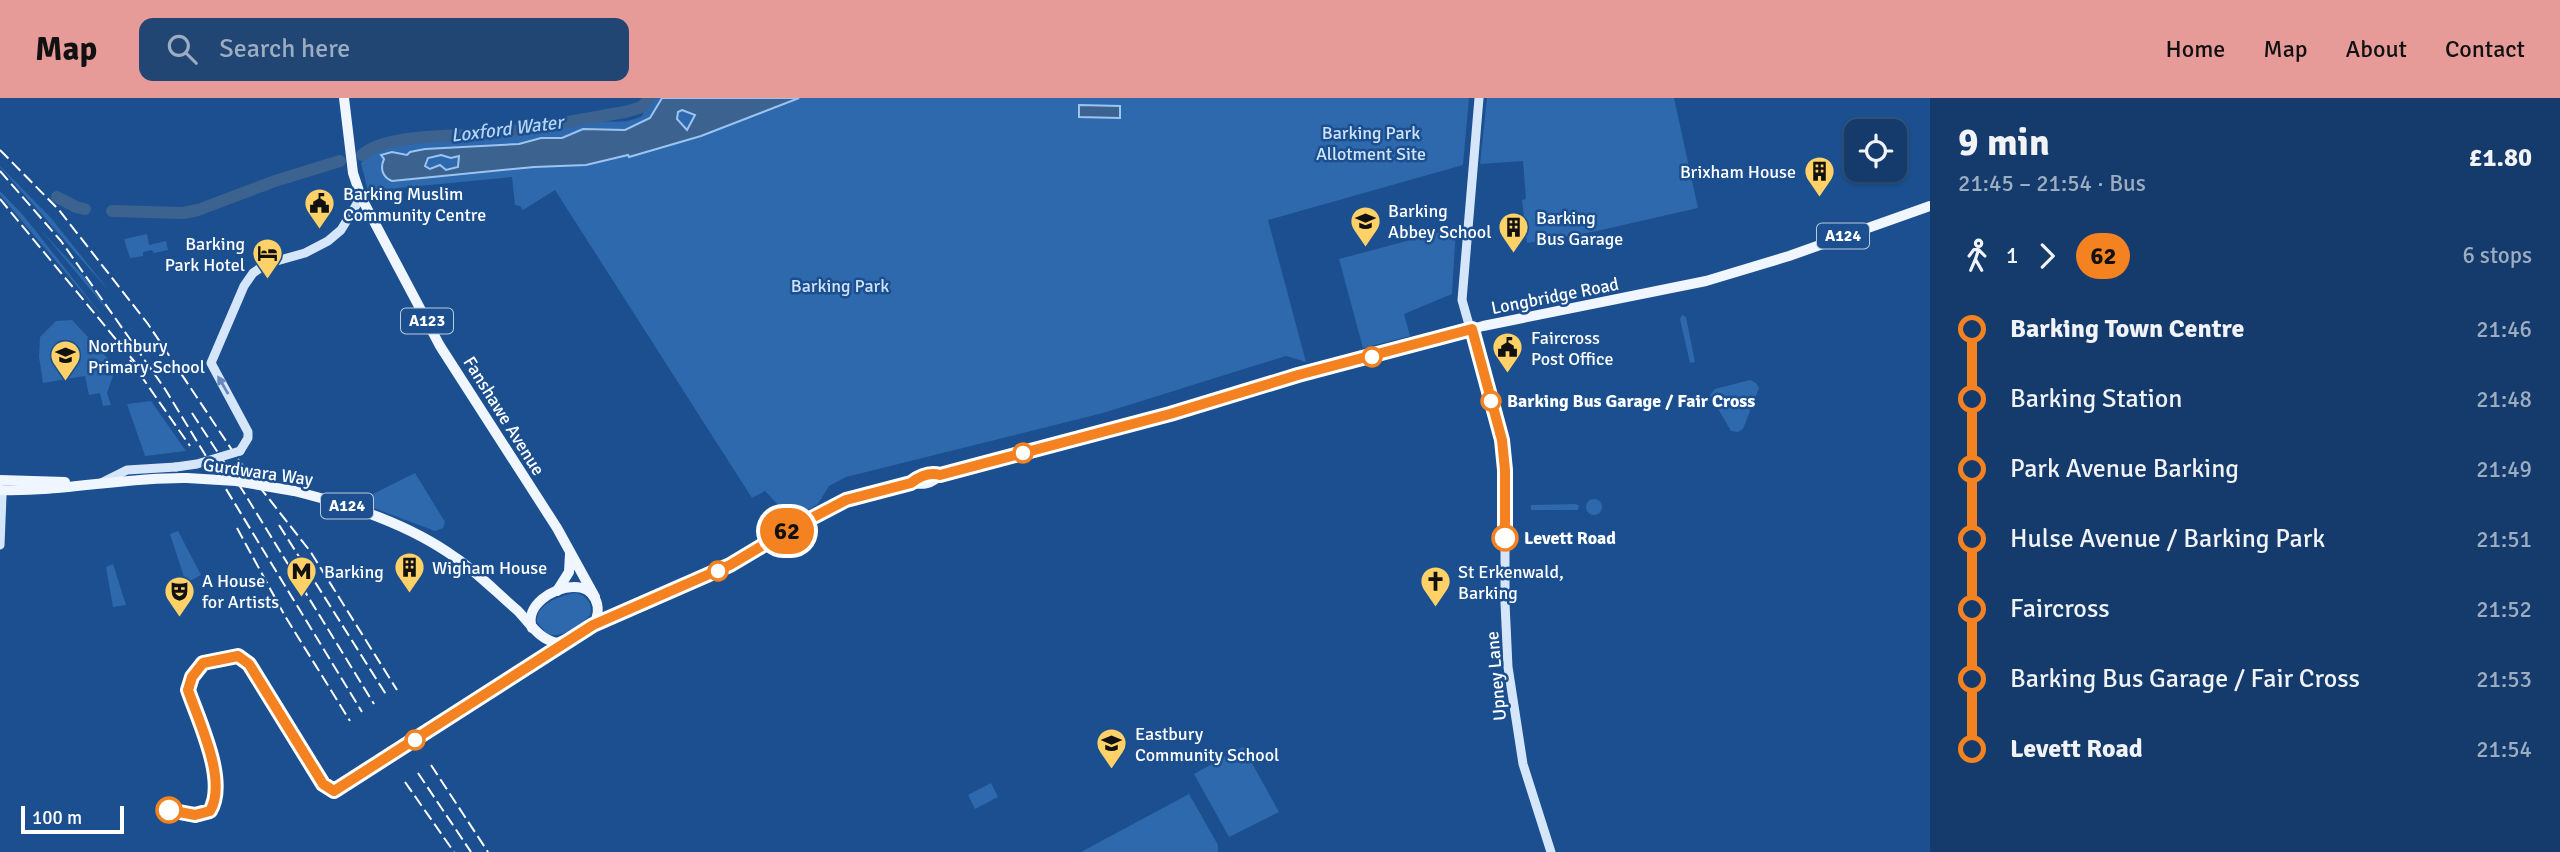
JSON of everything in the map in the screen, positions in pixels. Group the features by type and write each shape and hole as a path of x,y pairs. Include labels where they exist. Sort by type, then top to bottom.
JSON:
{"main road":[{"name":"A123","path":"344,98 353,173 361,197"},
{"name":"Fanshawe Avenue","path":"361,197 440,346 566,544 596,599"},
{"name":"Longbridge Road","path":"593,625 730,565 838,504 911,483 919,477 933,473 940,475 1170,414 1298,375 1472,329 1706,281 1789,256 1930,206"},
{"name":"Gurdwara Way","path":"0,480 100,483 187,478 236,481 294,491 366,513 443,549 464,564 532,628"},
{"name":"Gurdwara Way","path":"0,491 79,487 100,483"},
{"path":"554,594 564,583 570,568 571,558 566,544"},
{"path":"506,602 522,605 576,587 590,592 614,612 625,612"},
{"path":"543,599 534,606 531,613 532,628 544,638 560,643 593,625 598,615 596,599"}],"street":[{"name":"Upney Lane","path":"1479,98 1462,292 1502,440 1505,470 1508,667 1518,743 1551,852"},
{"path":"100,483 127,470 197,464 240,451 248,440 248,432 211,363 248,279 258,268 305,253 328,242 341,230 361,197"},
{"path":"0,491 0,545"}],"green space":[{"name":"Barking Park","path":"651,98 1469,98 1463,165 1268,220 1306,362 1286,356 1103,413 846,477 829,486 818,504 804,512 797,509 782,518 780,507 765,491 752,498 555,190 523,210 515,205 512,177 368,191 361,163 373,153 389,147 426,140 500,137 583,123 629,120 642,116"},
{"path":"1487,98 1674,98 1698,208 1597,231 1527,243 1522,200 1526,199 1523,161 1480,164"},
{"path":"0,167 51,218 110,292"},
{"path":"0,191 23,215 104,318 0,195"},
{"path":"1456,228 1452,294 1404,314 1410,336 1363,348 1339,259"},
{"path":"40,229 85,278 110,313"},
{"path":"147,234 149,245 166,241 168,250 154,253 152,250 143,252 143,256 130,258 124,239"},
{"path":"1682,315 1686,317 1695,362 1690,363 1680,319"},
{"path":"72,320 116,367 107,393 111,405 103,406 100,393 89,395 85,376 43,383 39,357 40,337 56,321"},
{"path":"1750,380 1759,388 1743,429 1738,432 1731,431 1710,395 1715,389"},
{"path":"151,401 186,451 145,456 127,404"},
{"path":"415,473 445,522 443,528 435,531 363,504 365,498"},
{"path":"1594,499 1600,501 1600,513 1594,515 1588,513 1586,507 1588,501"},
{"path":"1531,505 1579,506 1578,510 1531,510"},
{"path":"178,531 201,575 186,583 170,534"},
{"path":"113,564 126,605 113,607 106,567"},
{"path":"575,593 588,600 590,615 570,630 558,635 547,634 537,622 540,610 556,599"},
{"path":"1243,747 1279,812 1229,837 1194,774"},
{"path":"991,783 998,797 975,809 968,795"},
{"path":"1189,794 1218,845 1218,852 1081,852"}],"shaded area":[{"path":"662,98 799,98 701,136 629,157 628,155 586,165 534,167 392,181 384,175 382,169 384,159 381,155 392,152 407,155 425,149 519,144 541,138 562,138 583,129 625,130 650,118","holes":["682,110 695,115 687,130 677,119 678,112","441,155 451,158 459,156 458,167 446,170 440,165 430,169 425,166 428,158"]},
{"path":"1079,105 1120,106 1120,118 1079,117"}],"waterway":[{"name":"Loxford Water","path":"362,155 389,142 407,139 498,133 625,112 642,107 649,98"},
{"name":"Loxford Water","path":"112,211 183,213 198,210 275,181 340,161"},
{"name":"Loxford Water","path":"57,197 85,209"}],"railway":[{"path":"0,150 59,210 148,324 240,462 310,551 397,690"},
{"path":"0,171 61,241 165,389 362,712"},
{"path":"0,199 138,366"},
{"path":"130,360 190,446"},
{"path":"192,413 374,704"},
{"path":"279,525 387,696"},
{"path":"237,528 285,616 350,721"},
{"path":"431,765 488,852"},
{"path":"418,773 471,852"},
{"path":"405,782 454,852"}],"bus line":[{"name":"62","path":"169,810 200,815 210,811 216,796 216,773 188,690 192,677 203,663 238,656 249,664 278,707 323,784 330,790 339,790 528,666 560,648 565,641 593,625 730,565 846,500 911,483 919,477 933,473 940,475 1134,424 1298,375 1472,329 1502,440 1506,501 1505,538"}],"place":[{"name":"Brixham House","path":"1819,199"},
{"name":"Barking Muslim Community Centre","path":"320,231"},
{"name":"Barking Abbey School","path":"1365,248"},
{"name":"Barking Bus Garage","path":"1513,255"},
{"name":"Barking Park Hotel","path":"268,281"},
{"name":"Faircross Post Office","path":"1508,375"},
{"name":"Northbury Primary School","path":"65,383"},
{"name":"Barking Bus Garage / Fair Cross","path":"1491,401"},
{"name":"Levett Road","path":"1505,538"},
{"name":"Wigham House","path":"409,595"},
{"name":"Barking","path":"301,599"},
{"name":"St Erkenwald, Barking","path":"1435,609"},
{"name":"A House for Artists","path":"179,618"},
{"name":"Eastbury Community School","path":"1112,771"}],"park label":[{"name":"Barking Park Allotment Site","path":"1371,143"}]}
